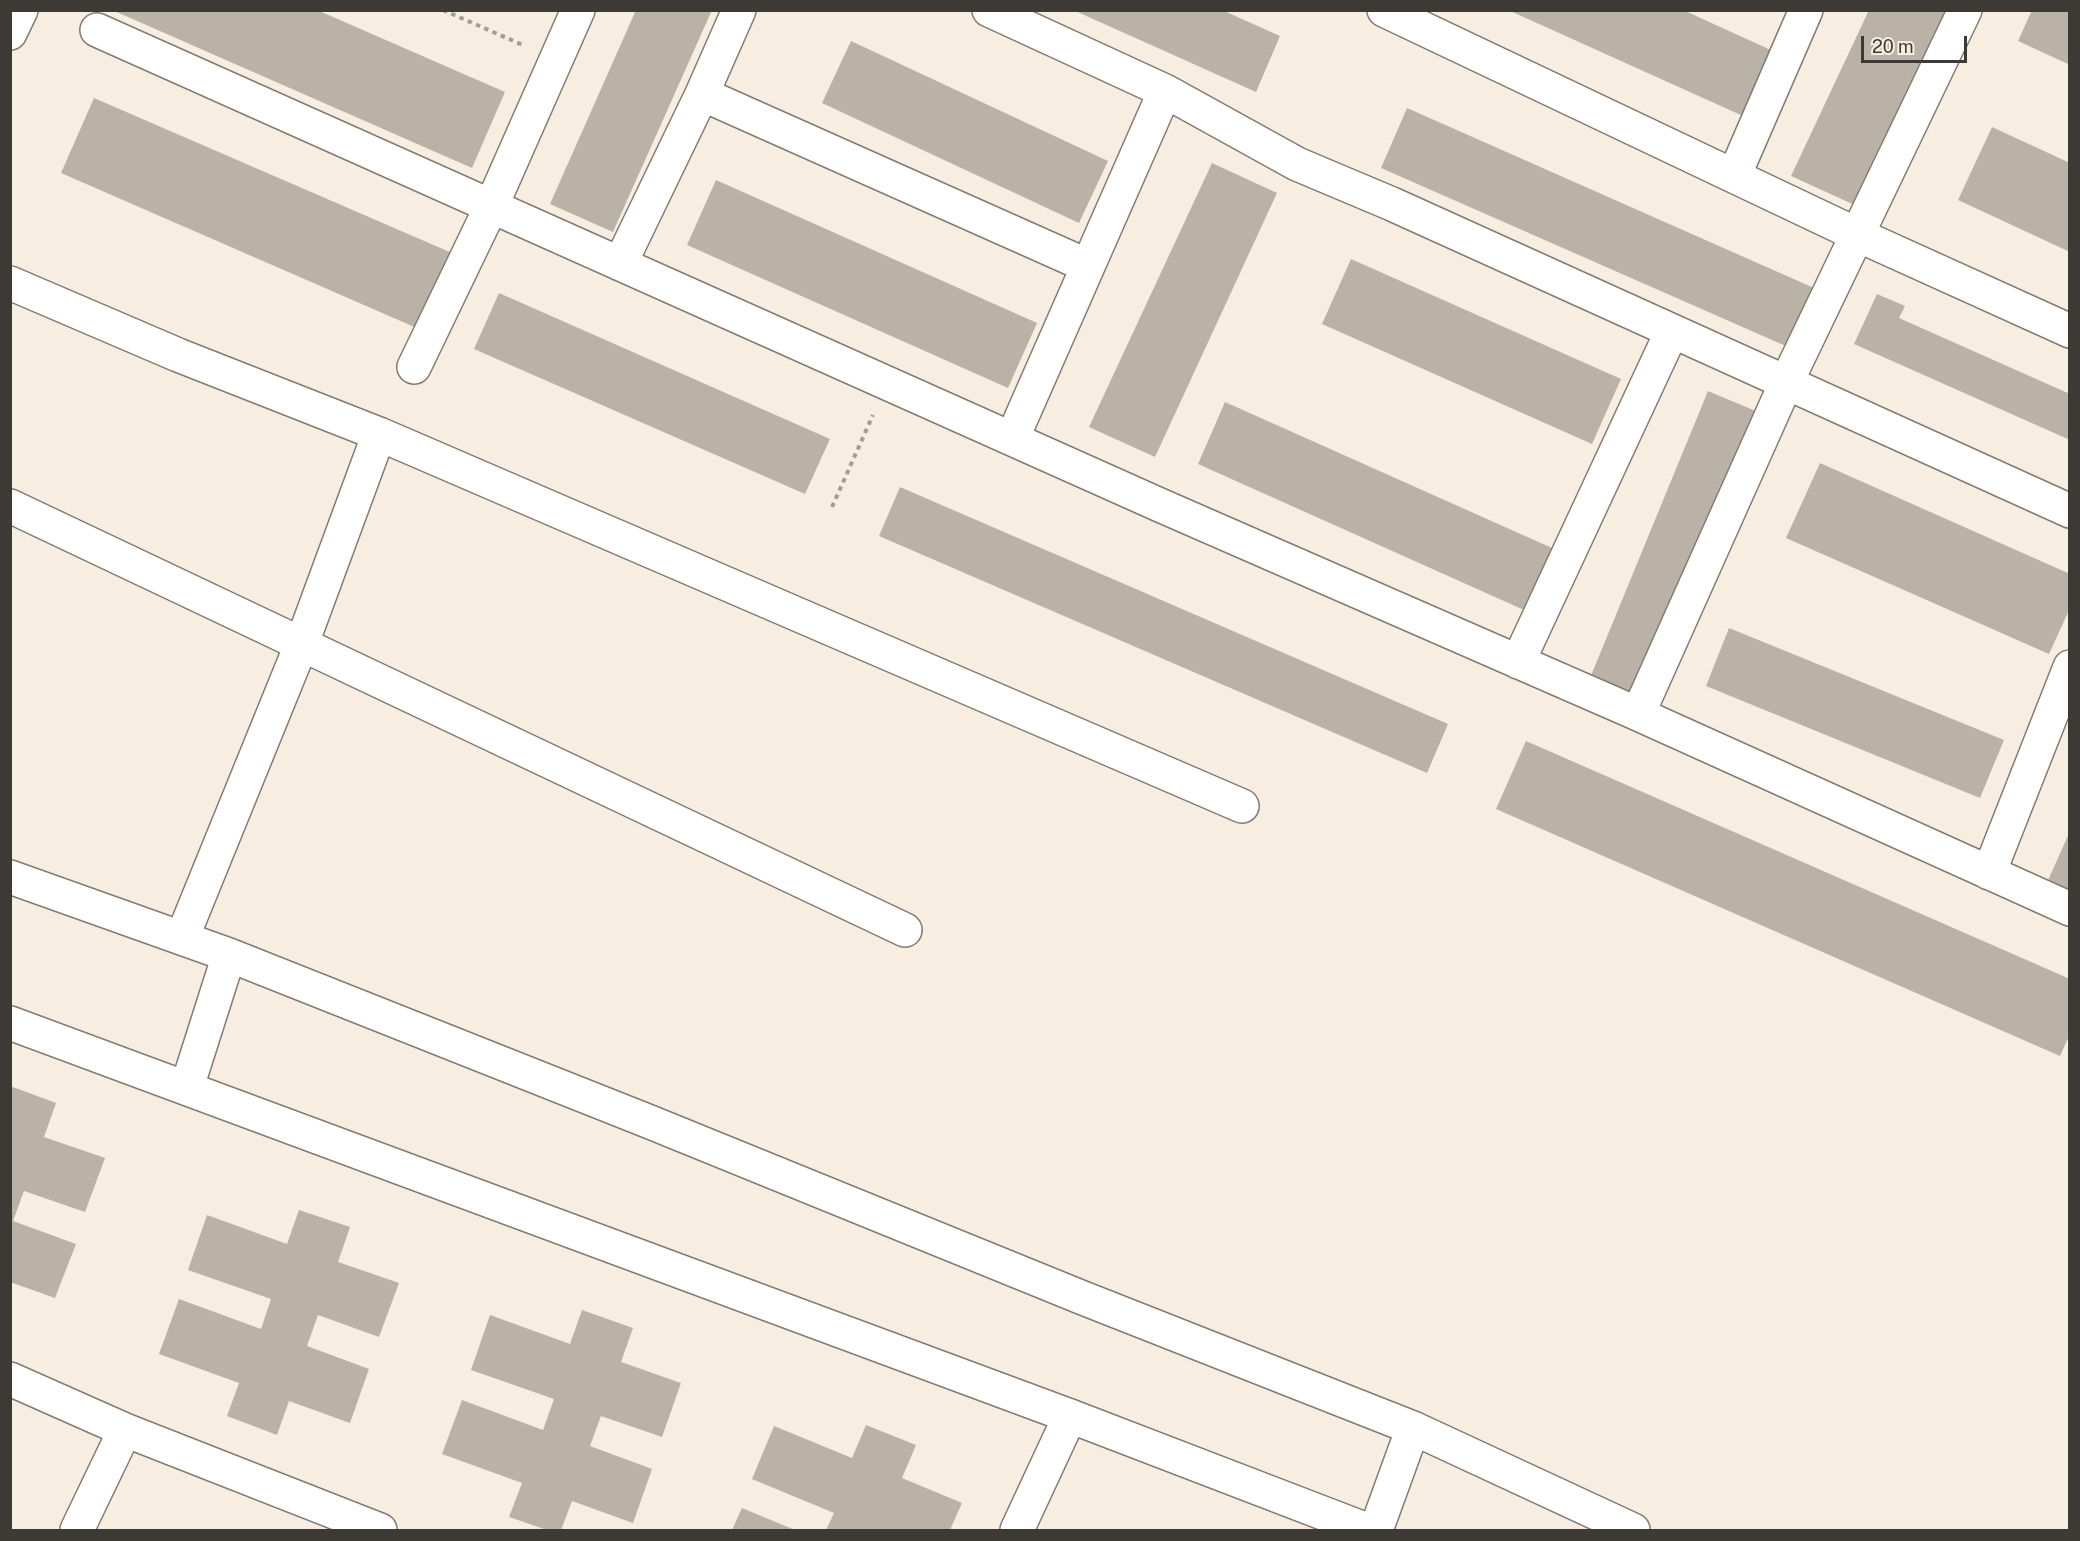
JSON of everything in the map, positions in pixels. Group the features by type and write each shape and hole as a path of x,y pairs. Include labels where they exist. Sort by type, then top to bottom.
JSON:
{"street":[{"path":"10,33 21,10"},
{"path":"414,367 491,207 578,10"},
{"path":"620,264 702,94 739,10"},
{"path":"989,10 1165,91 1297,164 1392,204 2070,511"},
{"path":"1384,10 1858,235 2070,331"},
{"path":"1638,714 1786,383 1965,10"},
{"path":"1734,176 1803,11"},
{"path":"97,30 1012,439 1638,714 2070,909"},
{"path":"1012,439 1165,91"},
{"path":"702,94 1088,266"},
{"path":"10,283 178,355 379,434 1242,806"},
{"path":"1518,662 1672,332"},
{"path":"182,938 302,643 379,434"},
{"path":"10,506 905,930"},
{"path":"1989,873 2070,667"},
{"path":"10,877 229,955 1413,1428 1633,1530"},
{"path":"187,1087 229,955"},
{"path":"10,1023 1070,1416 1367,1530"},
{"path":"10,1379 125,1430 380,1530"},
{"path":"1017,1530 1070,1416"},
{"path":"1376,1530 1413,1428"},
{"path":"77,1530 125,1430"}],"path":[{"path":"443,10 556,60"},
{"path":"832,507 887,383"}],"building":[{"path":"112,10 317,10 505,92 472,168"},
{"path":"636,10 712,10 613,232 550,204"},
{"path":"1073,10 1222,10 1280,36 1256,92"},
{"path":"1508,10 1683,10 1773,51 1743,116"},
{"path":"1869,10 1951,10 1859,207 1791,176"},
{"path":"2032,10 2070,10 2070,65 2018,41"},
{"path":"851,41 1108,161 1079,223 822,103"},
{"path":"94,98 452,253 419,329 61,173"},
{"path":"1407,108 1814,288 1788,347 1381,168"},
{"path":"1992,127 2070,163 2070,252 1958,200"},
{"path":"1212,163 1277,193 1155,457 1089,427"},
{"path":"716,180 1037,323 1008,388 687,245"},
{"path":"1351,259 1621,379 1592,444 1322,324"},
{"path":"499,293 830,439 805,494 474,349"},
{"path":"1877,294 1905,306 1899,318 2070,394 2070,440 1854,344"},
{"path":"1708,391 1758,412 1639,698 1590,678"},
{"path":"1225,402 1552,548 1524,610 1198,464"},
{"path":"1820,463 2070,574 2070,608 2049,654 1786,538"},
{"path":"900,487 1448,724 1427,773 879,536"},
{"path":"1729,628 2004,740 1980,798 1706,686"},
{"path":"1526,741 2070,979 2070,1034 2060,1056 1496,809"},
{"path":"2070,831 2070,895 2046,885"},
{"path":"10,1086 56,1103 44,1137 105,1158 85,1212 24,1191 13,1221 76,1244 55,1298 10,1282"},
{"path":"299,1210 350,1227 338,1262 399,1283 379,1337 318,1315 307,1346 369,1369 350,1423 289,1401 277,1435 227,1416 239,1383 159,1354 179,1299 261,1329 271,1299 188,1270 207,1215 287,1244"},
{"path":"582,1310 633,1328 621,1362 681,1383 662,1437 601,1416 590,1446 652,1469 633,1523 572,1501 561,1530 547,1530 509,1517 522,1483 442,1454 462,1400 543,1430 554,1399 471,1370 490,1315 570,1344"},
{"path":"866,1425 916,1445 902,1478 962,1503 950,1530 826,1530 834,1513 752,1479 774,1426 852,1458"},
{"path":"742,1508 795,1530 732,1530"}]}
